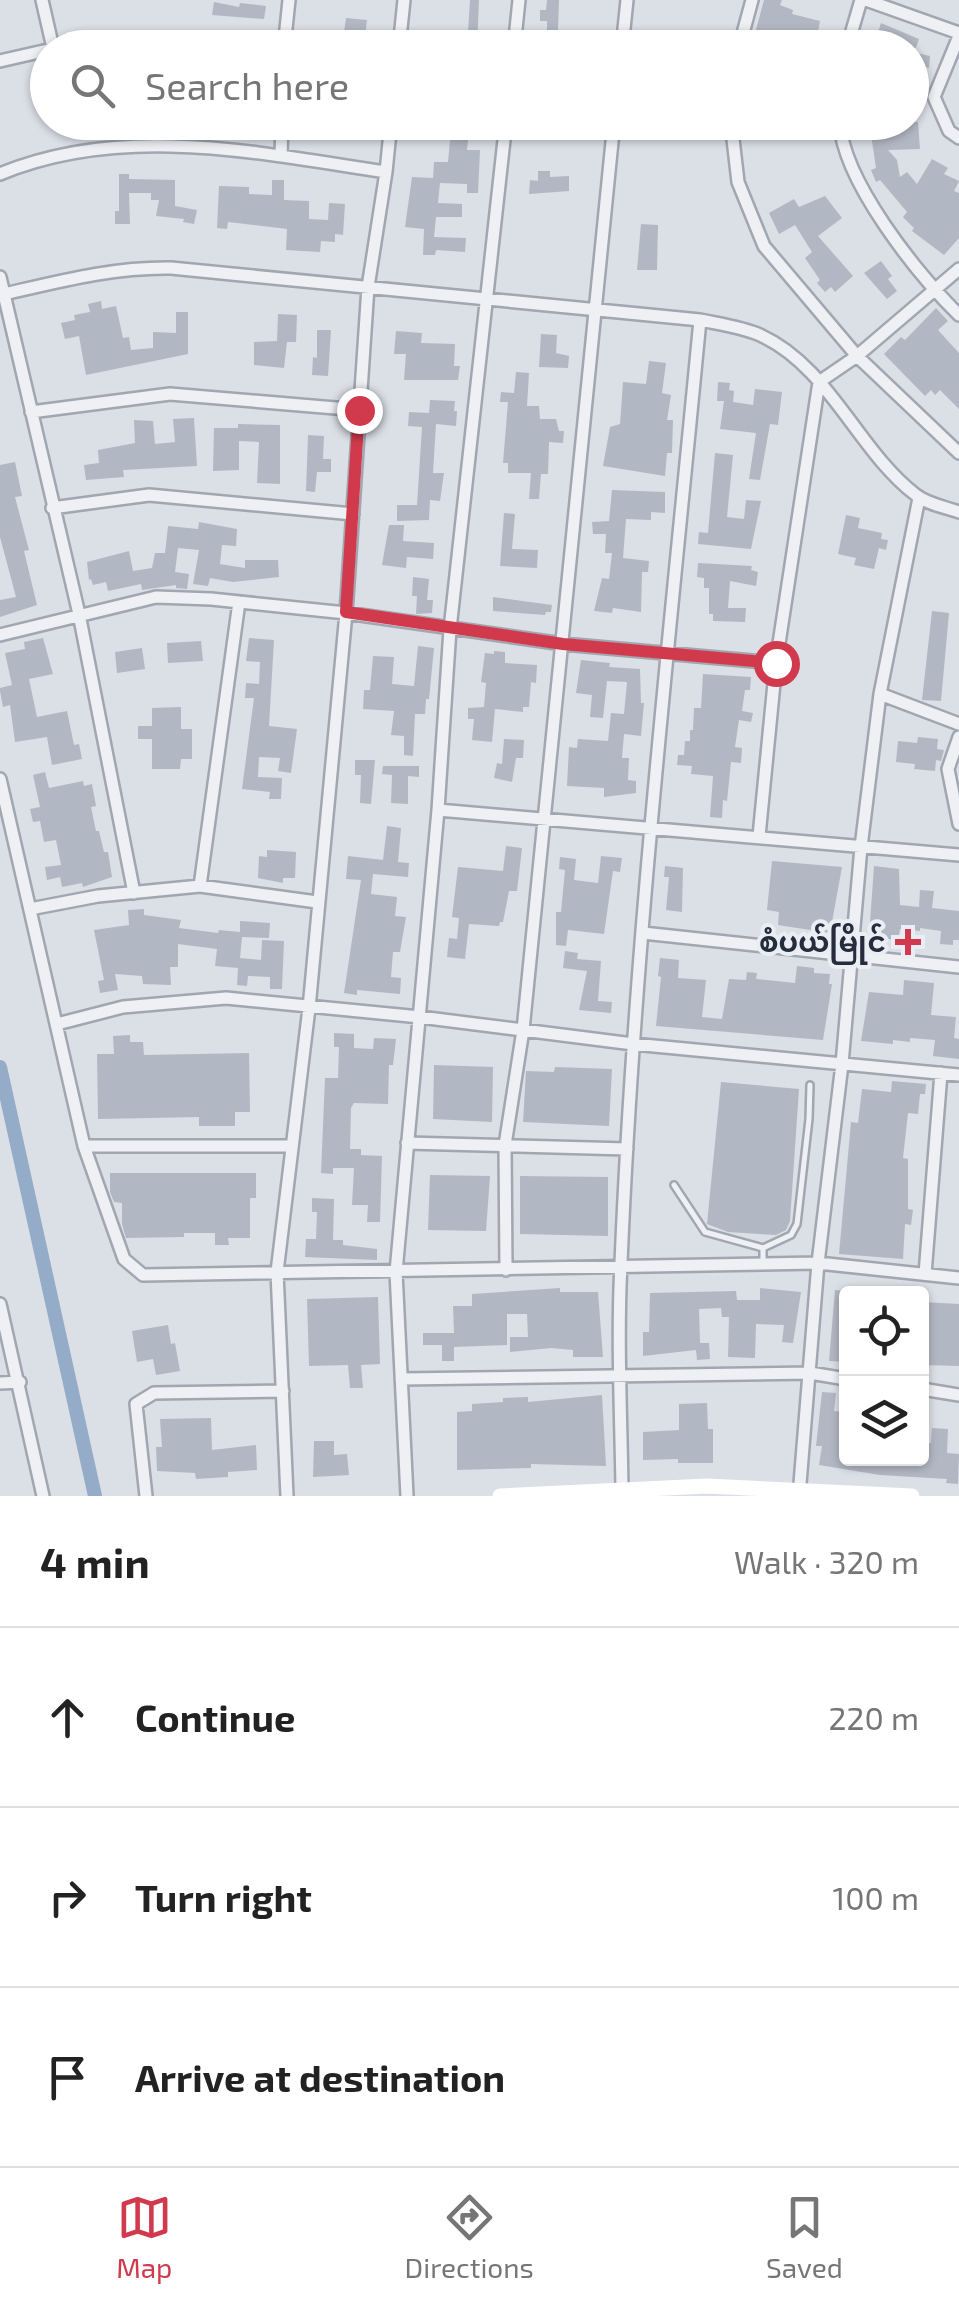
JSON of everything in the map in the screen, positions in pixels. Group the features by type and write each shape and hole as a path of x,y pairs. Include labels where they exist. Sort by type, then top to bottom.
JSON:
{"street":[{"path":"42,0 47,30"},
{"path":"286,30 289,0"},
{"path":"401,30 404,0"},
{"path":"516,30 519,0"},
{"path":"624,30 627,0"},
{"path":"744,30 752,0"},
{"path":"853,30 863,0 959,35 934,96 948,130 959,138"},
{"path":"0,61 30,54"},
{"path":"281,140 281,156"},
{"path":"287,1496 278,1272 309,1008 346,612 368,287 389,140"},
{"path":"407,1496 396,1272 438,810 450,629 504,140"},
{"path":"506,1270 505,1145 545,818 592,310 612,140"},
{"path":"733,140 738,182 764,246 857,356 959,453"},
{"path":"841,140 870,202 935,292 959,315"},
{"path":"0,174 38,158 129,145 214,148 386,172"},
{"path":"2,294 136,268 171,268 700,320 760,335 794,357 884,465 918,498 959,512"},
{"path":"759,836 776,663 818,382 857,356 959,269"},
{"path":"0,277 79,614 134,892"},
{"path":"622,1490 620,1267 634,1044 650,828 700,320"},
{"path":"30,412 170,394 359,410"},
{"path":"52,508 150,495 352,514"},
{"path":"799,1492 860,847 880,694 918,498"},
{"path":"0,635 156,597 346,612 563,644 776,663"},
{"path":"200,886 239,602"},
{"path":"880,694 959,724"},
{"path":"959,737 948,770 959,824"},
{"path":"0,780 84,1146 124,1259 143,1275 818,1263 959,1278"},
{"path":"438,810 959,855"},
{"path":"30,909 200,886 317,902"},
{"path":"643,933 959,967"},
{"path":"58,1024 123,1007 226,998 420,1016 634,1044 959,1075"},
{"path":"926,1274 941,1073"},
{"path":"407,1144 627,1149"},
{"path":"84,1146 291,1146"},
{"path":"0,1304 43,1496"},
{"path":"401,1379 810,1373 839,1377"},
{"path":"0,1383 20,1382"},
{"path":"146,1496 136,1404 143,1397 154,1393 284,1390"},
{"path":"929,1390 959,1395"},
{"path":"500,1496 707,1486 908,1496"}],"lane":[{"path":"674,1185 705,1232 763,1248 792,1235 797,1224 810,1085"},
{"path":"762,1264 763,1248"}],"building":[{"path":"470,0 479,0 478,30 468,30"},
{"path":"547,0 559,0 558,30 547,30 547,21 540,21 540,10 546,10"},
{"path":"764,0 782,0 780,5 793,10 792,14 820,21 818,30 756,30"},
{"path":"214,2 239,7 240,3 266,6 264,19 212,15"},
{"path":"346,18 367,20 366,30 344,30"},
{"path":"881,23 898,30 879,30"},
{"path":"450,140 468,140 467,150 480,150 478,193 467,193 467,184 440,183 438,203 462,204 462,217 436,217 434,237 466,238 465,252 436,250 435,255 423,255 424,229 405,227 412,177 433,178 434,162 448,162"},
{"path":"872,140 919,140 920,149 888,150 897,160 900,177 907,172 917,184 932,159 948,168 944,174 959,181 954,191 959,193 959,238 944,255 912,231 914,228 903,217 907,212 880,180 876,182 871,170 876,168"},
{"path":"538,171 550,171 550,177 569,176 569,191 529,194 530,180 538,181"},
{"path":"119,174 129,174 129,179 175,180 175,206 197,210 194,224 156,216 159,200 151,200 151,193 129,193 130,224 115,224"},
{"path":"272,180 284,180 284,200 309,201 309,219 328,220 329,203 345,204 343,235 335,234 335,242 321,241 320,252 286,250 287,229 228,222 227,229 217,228 219,186 249,187 249,194 272,195"},
{"path":"825,196 842,218 818,236 853,276 835,292 831,287 825,292 817,283 820,280 805,258 812,252 795,225 779,234 769,213 794,199 799,207"},
{"path":"641,224 658,225 657,270 637,270"},
{"path":"881,261 897,291 887,299 864,273"},
{"path":"101,301 102,309 116,306 123,338 129,337 131,350 153,348 153,332 176,333 176,312 188,312 188,354 86,375 79,336 65,339 61,323 90,312 88,304"},
{"path":"936,308 948,321 938,330 959,353 959,409 940,390 935,395 931,390 925,396 884,354 901,337 905,340"},
{"path":"278,314 297,315 296,342 287,342 284,368 254,365 254,342 277,341"},
{"path":"317,330 331,330 328,376 312,375 313,357 317,358"},
{"path":"396,331 422,333 421,343 455,344 454,366 460,366 458,380 404,380 406,354 394,354"},
{"path":"541,334 557,335 556,353 569,356 568,368 539,367"},
{"path":"649,361 666,363 662,393 671,395 667,420 673,420 672,453 667,453 665,476 603,466 610,427 620,424 623,382 646,384"},
{"path":"516,372 529,373 527,406 539,406 540,419 556,419 559,431 564,431 563,443 549,442 548,474 541,474 539,499 529,499 531,473 508,473 508,463 503,463 508,402 500,402 501,392 514,393"},
{"path":"718,382 730,383 733,402 753,405 755,389 782,392 778,425 770,424 760,480 749,479 756,433 720,429 724,401 717,401"},
{"path":"430,400 455,401 457,411 456,426 436,424 433,473 444,473 440,501 430,500 429,520 397,521 397,505 417,505 422,427 408,426 409,412 429,413"},
{"path":"194,418 197,466 123,470 124,477 86,480 84,465 99,463 98,450 135,443 134,420 153,421 155,444 175,442 173,419"},
{"path":"238,424 280,425 280,484 257,483 259,442 239,441 239,470 213,471 214,428 238,428"},
{"path":"308,435 324,436 323,459 331,459 331,472 317,472 315,492 306,491"},
{"path":"715,453 733,455 727,517 744,519 746,500 761,501 751,549 698,544 699,532 708,533"},
{"path":"15,462 22,496 15,497 29,550 24,551 37,605 0,617 0,600 16,597 0,537 0,465"},
{"path":"612,490 665,492 665,513 651,512 651,520 626,519 623,558 649,561 648,572 642,572 641,612 613,608 612,613 594,611 602,578 609,579 612,553 605,553 606,534 593,534 592,522 609,521"},
{"path":"504,513 515,514 512,549 538,550 537,568 500,566"},
{"path":"846,515 860,518 858,528 882,533 881,539 888,540 886,550 879,548 874,569 854,565 856,558 838,554"},
{"path":"199,522 237,529 236,546 222,545 220,564 245,568 245,560 278,560 279,577 233,582 210,578 208,586 193,584 199,550 178,548 175,572 189,574 187,589 176,585 142,590 141,584 108,591 106,582 93,585 89,580 87,562 129,551 133,571 152,568 155,553 165,553 168,526 198,529"},
{"path":"389,525 404,525 403,541 434,543 433,559 407,557 406,568 382,565"},
{"path":"698,563 752,566 751,570 758,572 756,586 730,581 728,608 746,608 745,622 713,621 713,614 709,614 709,588 704,588 704,578 697,577"},
{"path":"413,577 429,579 427,600 433,600 432,613 416,614"},
{"path":"493,597 552,605 551,612 545,615 493,611"},
{"path":"932,611 949,613 941,701 922,700"},
{"path":"43,638 53,674 29,679 37,717 67,711 74,745 79,744 82,759 52,765 47,737 15,742 10,705 3,707 0,691 12,685 5,653 25,649 24,642"},
{"path":"249,638 274,640 269,726 297,729 291,773 278,771 280,758 259,757 258,777 282,778 281,799 269,799 270,792 242,789 254,698 245,698 246,683 259,684 260,662 246,661"},
{"path":"201,641 203,661 168,663 167,643"},
{"path":"418,646 434,648 425,714 415,714 413,756 404,755 404,736 391,735 394,711 363,709 364,690 370,690 373,656 394,657 392,684 414,686"},
{"path":"142,648 145,669 117,673 115,652"},
{"path":"505,652 505,663 537,665 536,683 531,682 529,707 523,707 523,712 495,709 492,742 472,740 474,719 468,719 468,708 484,707 486,683 481,682 485,653"},
{"path":"581,660 640,669 644,703 641,736 624,734 622,758 629,758 628,780 636,781 636,793 604,797 604,788 567,786 569,747 577,748 578,739 608,741 611,713 624,714 627,682 607,681 603,718 590,717 592,695 576,693"},
{"path":"703,674 751,677 742,711 753,713 751,722 739,720 735,747 742,748 741,763 731,762 722,818 710,817 713,776 691,774 692,766 677,765 678,755 684,755 685,741 690,741 694,708 701,708"},
{"path":"181,707 181,729 192,729 192,759 181,759 180,769 152,769 152,739 138,739 138,726 152,726 152,708"},
{"path":"918,737 938,739 937,749 944,750 941,761 936,760 935,771 896,762 898,741 917,743"},
{"path":"504,739 524,740 523,758 516,758 512,782 494,778 497,763 502,764"},
{"path":"355,760 375,760 371,804 360,803 361,775 355,775"},
{"path":"383,766 419,766 419,777 408,776 408,804 391,803 392,775 382,774"},
{"path":"45,772 49,788 83,781 84,786 92,784 96,831 104,852 108,852 112,877 83,887 82,883 62,887 60,877 47,880 45,867 61,865 56,840 44,842 40,821 33,822 30,809 40,807 33,775"},
{"path":"387,826 401,828 398,862 409,863 408,877 373,874 371,894 397,897 395,916 406,917 400,952 393,952 391,977 401,978 400,994 357,990 357,995 344,993 361,880 346,879 348,856 383,860"},
{"path":"506,846 522,848 517,891 509,891 503,922 499,926 469,924 465,959 447,957 449,938 457,939 459,918 452,917 458,867 503,871"},
{"path":"267,850 296,852 295,878 283,878 283,883 258,878 259,856 267,857"},
{"path":"601,856 622,858 620,872 613,871 604,934 568,930 566,946 556,945 556,912 561,912 565,870 559,869 560,857 576,859 574,880 598,883"},
{"path":"772,861 842,867 830,933 778,925 779,912 767,910"},
{"path":"665,866 683,868 682,912 666,910 669,877 664,877"},
{"path":"874,866 899,869 900,905 919,907 920,890 934,891 932,908 959,911 959,940 953,940 953,945 940,944 941,931 920,928 900,929 898,940 869,937"},
{"path":"144,909 144,915 181,920 179,928 218,933 240,932 240,921 270,923 269,938 242,937 240,958 261,960 262,940 284,941 282,989 270,989 270,977 248,976 247,986 237,985 238,968 215,966 217,949 178,944 178,967 170,967 171,985 143,984 142,976 115,974 118,990 100,993 98,981 104,980 94,930 129,925 128,910"},
{"path":"565,951 578,953 577,959 601,961 598,1001 612,1002 611,1013 579,1010 587,971 563,968"},
{"path":"660,958 679,960 678,978 706,980 702,1017 722,1019 729,979 746,980 747,972 757,973 756,979 795,983 797,966 830,974 832,984 823,1040 656,1026"},
{"path":"904,980 934,983 931,1015 956,1017 954,1038 959,1039 959,1059 933,1056 935,1040 910,1038 910,1042 893,1040 893,1044 861,1041 869,992 903,995"},
{"path":"334,1033 354,1034 354,1048 373,1049 374,1038 396,1039 393,1065 389,1065 388,1104 354,1103 351,1108 350,1149 361,1149 361,1155 382,1156 380,1222 367,1222 368,1205 352,1205 354,1168 333,1168 333,1174 321,1173 325,1078 338,1078 339,1047 334,1047"},
{"path":"130,1035 130,1042 143,1042 144,1055 249,1053 250,1112 235,1112 235,1126 199,1126 199,1117 98,1119 97,1054 114,1054 113,1036"},
{"path":"434,1065 493,1067 492,1122 433,1119"},
{"path":"555,1067 612,1069 609,1126 523,1122 526,1071 554,1072"},
{"path":"892,1081 926,1084 925,1094 920,1094 918,1114 908,1113 903,1158 908,1159 908,1209 913,1210 911,1225 905,1224 903,1259 839,1254 851,1122 858,1123 862,1089 891,1092"},
{"path":"721,1082 799,1089 790,1221 786,1230 776,1235 728,1232 707,1224"},
{"path":"110,1173 256,1173 256,1198 250,1198 250,1238 228,1238 229,1245 215,1245 215,1233 126,1238 122,1203 114,1202 110,1192"},
{"path":"430,1175 490,1176 486,1231 428,1230"},
{"path":"520,1176 608,1177 608,1236 520,1234"},
{"path":"312,1198 334,1199 333,1240 377,1249 377,1260 305,1257 306,1239 316,1239 317,1212 312,1212"},
{"path":"560,1288 560,1292 598,1292 603,1357 573,1357 573,1350 551,1348 510,1352 510,1337 528,1337 527,1314 507,1314 507,1345 454,1347 454,1361 442,1361 442,1345 423,1345 423,1333 454,1333 453,1306 472,1306 472,1294"},
{"path":"760,1288 801,1292 793,1343 782,1342 784,1325 756,1324 755,1358 728,1357 729,1317 722,1317 721,1308 699,1309 700,1343 709,1343 710,1359 697,1360 696,1350 643,1356 643,1332 649,1332 650,1293 736,1291 737,1300 760,1300"},
{"path":"835,1290 839,1290 839,1362 829,1361"},
{"path":"378,1297 380,1364 361,1365 363,1388 350,1388 348,1365 309,1366 307,1299"},
{"path":"929,1302 959,1304 959,1366 929,1365"},
{"path":"168,1325 180,1371 156,1375 153,1359 137,1362 132,1331"},
{"path":"822,1392 836,1393 839,1466 929,1466 932,1428 948,1429 947,1453 959,1454 958,1484 946,1483 947,1479 880,1475 819,1465 822,1446 816,1446"},
{"path":"602,1395 606,1466 531,1464 531,1468 457,1470 457,1412 472,1411 472,1404 503,1402 503,1398 528,1397 528,1402"},
{"path":"707,1403 708,1429 713,1429 713,1463 643,1460 643,1432 679,1430 679,1404"},
{"path":"211,1418 212,1450 256,1445 257,1470 196,1479 195,1473 157,1471 156,1447 162,1447 160,1419"},
{"path":"314,1441 334,1441 334,1455 347,1454 349,1475 313,1477"}],"waterway":[{"path":"0,1067 95,1496"}],"place":[{"name":"စံပယ်မြိုင်","path":"908,942"}],"route":[{"path":"359,410 346,612 563,644 776,663"}]}
